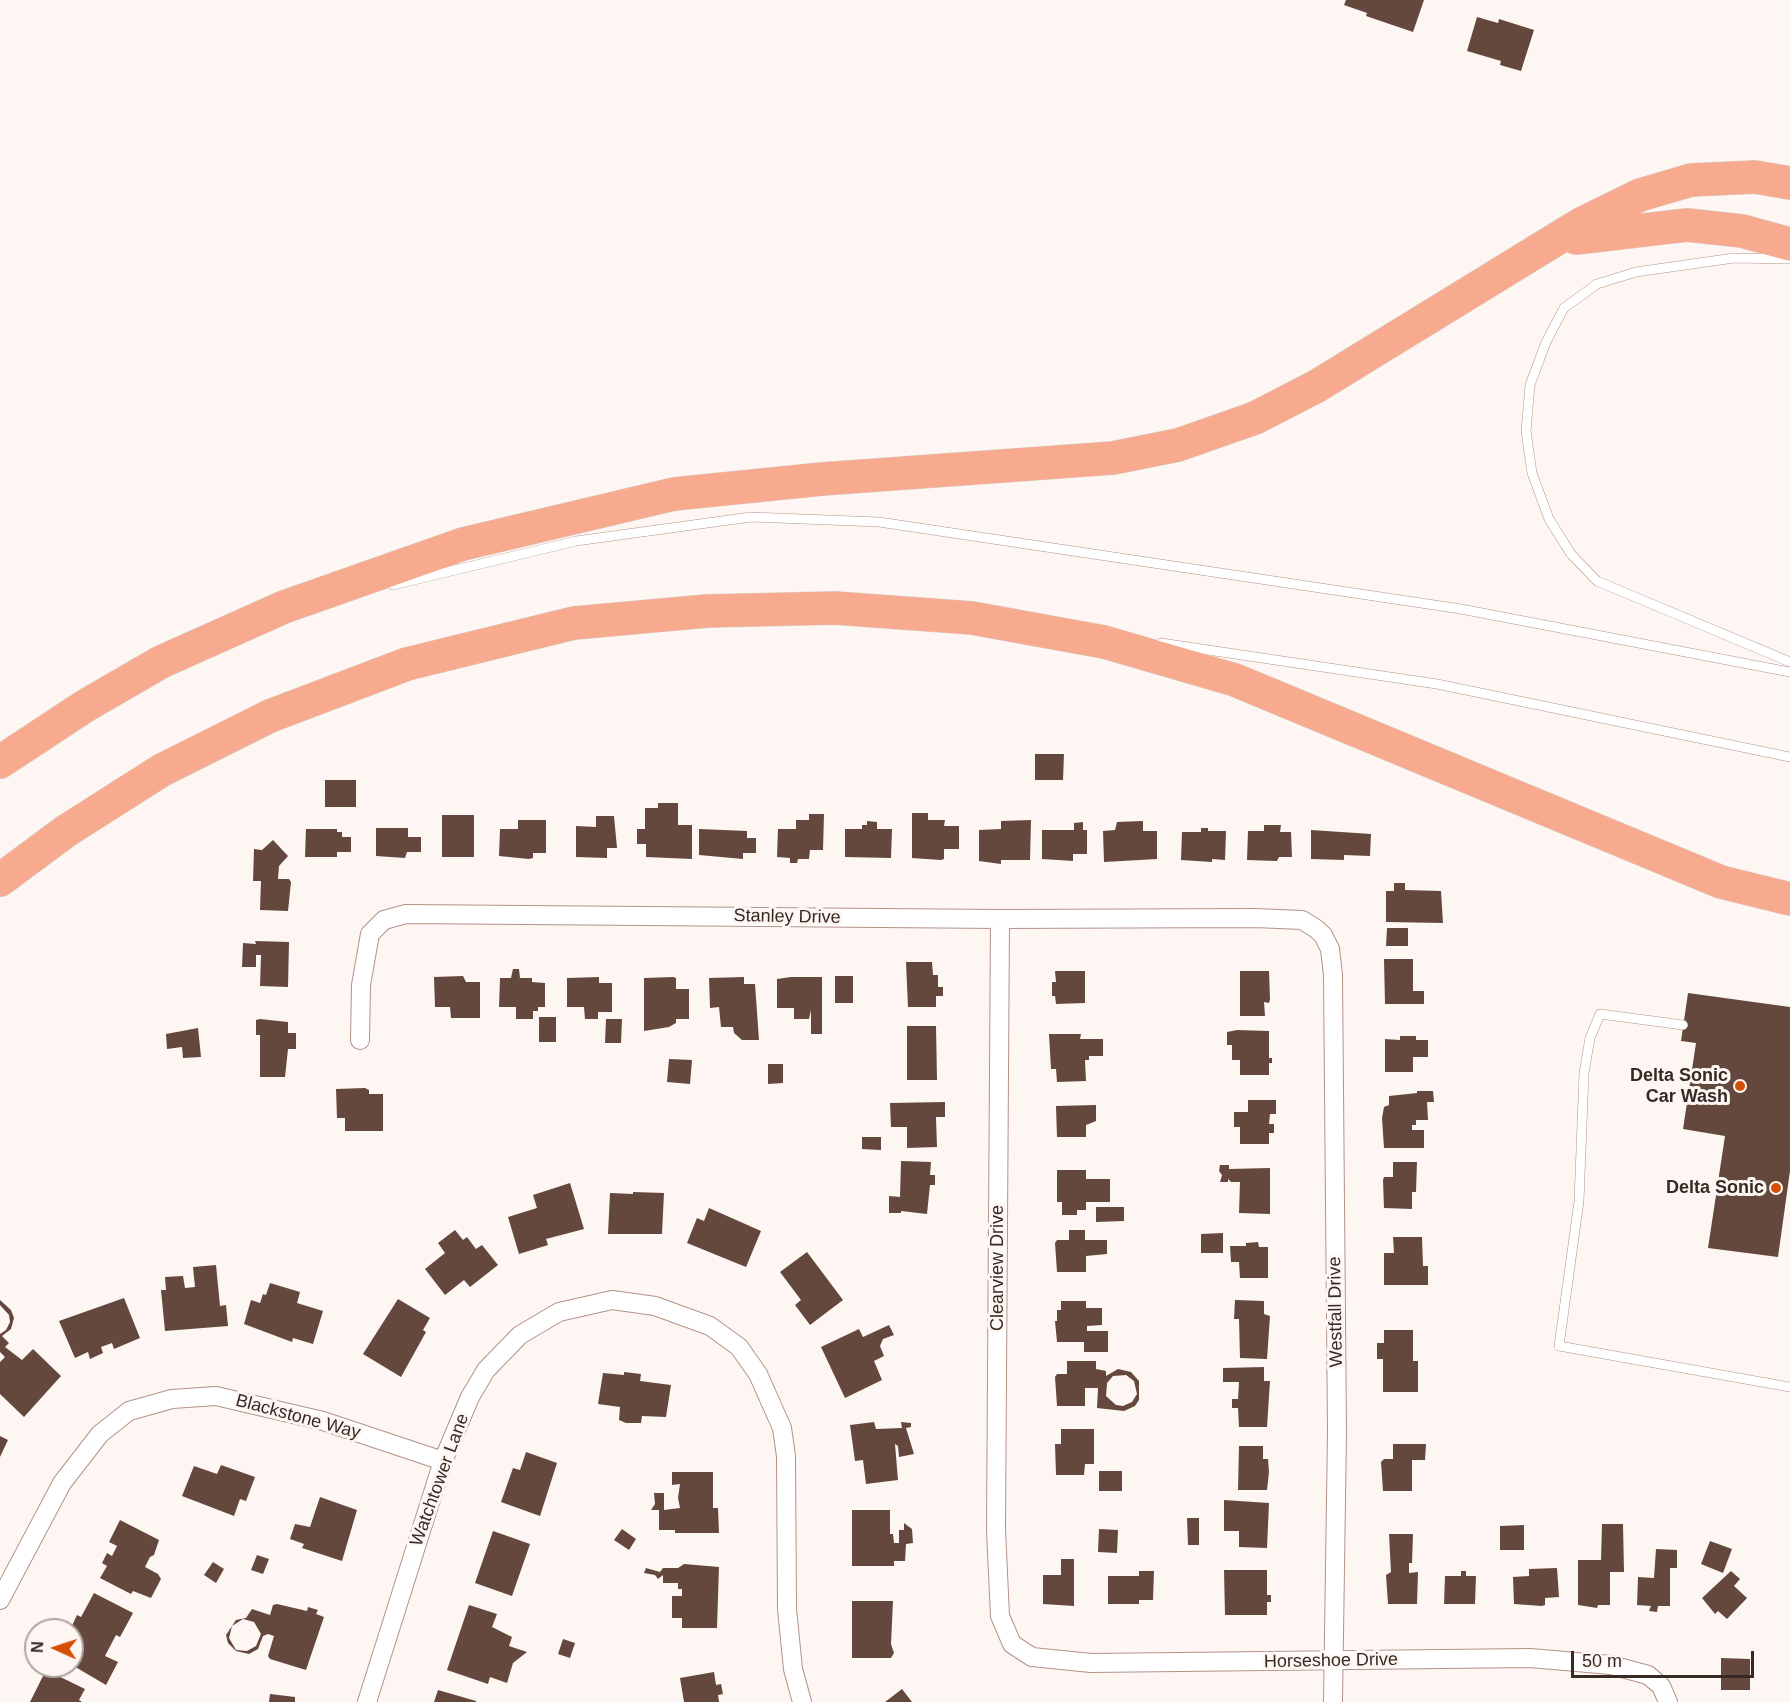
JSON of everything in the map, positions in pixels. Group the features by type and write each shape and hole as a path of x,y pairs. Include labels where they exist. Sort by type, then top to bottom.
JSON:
{"highway":[{"path":"0,762 85,706 161,662 266,615 463,544 674,494 822,479 1113,458 1178,445 1255,418 1306,391 1581,224 1640,195 1690,180 1755,177 1790,183"},
{"path":"1553,241 1625,230 1687,225 1742,231 1790,244"},
{"path":"0,880 66,831 162,770 270,716 407,664 574,623 707,611 835,608 972,618 1104,642 1235,680 1721,882 1790,899"}],"street":[{"name":"Stanley Drive","path":"360,1040 361,986 370,934 384,920 406,914 1000,919 1255,918 1302,920 1315,928"},
{"name":"Clearview Drive","path":"1000,919 996,1530 1000,1616"},
{"name":"Westfall Drive","path":"1315,928 1323,935 1330,949 1333,975 1337,1420 1333,1702"},
{"name":"Watchtower Lane","path":"367,1702 443,1461 470,1397 486,1370 520,1335 559,1312 612,1300 655,1306 710,1326 739,1347 758,1374 782,1428 786,1456 787,1609 793,1669 802,1702"},
{"name":"Blackstone Way","path":"0,1600 62,1483 100,1434 129,1411 172,1399 216,1396 323,1421 443,1461"},
{"name":"Horseshoe Drive","path":"1000,1616 1012,1644 1032,1657 1091,1663 1530,1658 1611,1665 1648,1675 1661,1686 1668,1702"}],"lane":[{"path":"1790,259 1734,258 1636,272 1597,284 1564,308 1546,342 1530,385 1526,430 1532,473 1549,519 1571,554 1597,581 1790,662"},
{"path":"381,588 576,541 751,517 879,522 1461,609 1790,672"},
{"path":"266,615 346,596"},
{"path":"972,618 1133,639"},
{"path":"1145,641 1437,684 1790,757"},
{"path":"1683,1025 1600,1014 1590,1038 1584,1073 1579,1201 1559,1346 1790,1387"}],"building":[{"path":"1346,0 1424,0 1413,32 1366,16 1367,13 1344,5"},
{"path":"1477,17 1498,23 1499,19 1534,30 1521,71 1500,65 1501,61 1467,51"},
{"path":"1035,754 1064,754 1063,780 1035,780"},
{"path":"325,780 356,780 356,807 325,807"},
{"path":"658,803 678,803 678,825 692,825 692,859 646,857 646,844 637,844 637,829 645,829 645,808 658,808"},
{"path":"912,813 928,813 928,820 945,820 944,826 959,826 959,849 944,849 944,859 941,860 912,858"},
{"path":"809,814 824,814 823,850 810,850 809,859 798,859 797,863 790,863 790,858 777,857 778,829 796,829 796,820 809,820"},
{"path":"442,815 474,815 474,857 442,857"},
{"path":"596,816 614,816 617,848 607,848 607,858 576,857 576,826 596,827"},
{"path":"518,820 546,820 546,853 533,853 533,858 529,859 499,856 500,829 518,829"},
{"path":"1031,820 1030,860 1001,860 1001,864 979,861 979,830 1001,829 1001,821"},
{"path":"867,821 877,822 877,829 892,829 891,858 845,857 845,829 862,829 862,825 867,825"},
{"path":"1143,821 1143,831 1157,831 1157,859 1104,862 1103,831 1115,830 1117,822"},
{"path":"1083,822 1083,830 1087,830 1087,854 1073,854 1073,861 1042,859 1042,830 1074,830 1074,823"},
{"path":"1264,825 1281,825 1280,832 1291,832 1292,857 1279,857 1277,861 1247,860 1248,831 1264,831"},
{"path":"376,828 408,828 408,837 421,837 421,852 407,852 405,858 376,856"},
{"path":"1201,828 1208,828 1208,831 1226,831 1225,860 1212,859 1212,862 1181,860 1182,832 1201,832"},
{"path":"306,829 337,829 337,832 342,832 342,837 351,837 351,852 337,852 337,857 305,857"},
{"path":"699,829 747,831 747,838 756,838 756,853 743,853 743,859 699,855"},
{"path":"1311,830 1371,834 1370,856 1344,855 1344,860 1311,859"},
{"path":"273,840 288,856 279,866 278,879 289,879 291,882 288,911 260,910 261,881 253,881 254,849 262,850"},
{"path":"1394,883 1405,883 1405,890 1441,891 1443,923 1386,922 1386,891 1394,891"},
{"path":"1387,928 1408,928 1408,946 1386,946"},
{"path":"255,941 289,942 288,987 260,986 261,955 256,955 256,967 242,967 243,943 256,944"},
{"path":"1384,959 1413,959 1413,991 1424,991 1424,1004 1385,1004"},
{"path":"906,962 932,962 933,975 938,975 938,987 943,987 943,996 936,996 936,1007 908,1007"},
{"path":"513,969 519,969 520,978 532,978 532,982 545,983 545,1007 538,1007 538,1011 533,1011 533,1019 516,1019 516,1007 499,1007 500,978 511,978"},
{"path":"1055,971 1085,971 1085,1003 1056,1004 1055,996 1052,996 1052,982 1056,982"},
{"path":"1240,971 1269,971 1270,999 1269,1003 1264,1002 1265,1016 1240,1016"},
{"path":"463,976 466,982 480,982 480,1018 451,1018 450,1007 435,1007 434,977"},
{"path":"835,976 853,976 853,1003 835,1003"},
{"path":"599,977 599,983 612,983 612,1012 598,1012 598,1019 585,1019 584,1007 567,1007 567,978"},
{"path":"744,977 744,984 755,984 759,1040 742,1040 734,1033 733,1027 721,1027 719,1007 710,1008 709,978"},
{"path":"822,977 822,1034 811,1034 811,1010 809,1019 794,1019 794,1008 777,1008 777,979"},
{"path":"644,978 676,978 676,989 689,989 689,1019 676,1019 676,1023 669,1027 644,1031"},
{"name":"Delta Sonic Car Wash","path":"1688,993 1790,1007 1790,1171 1778,1257 1708,1248 1725,1136 1683,1129 1696,1043 1681,1041"},
{"path":"539,1017 556,1017 556,1042 539,1042"},
{"path":"606,1019 622,1019 621,1043 605,1043"},
{"path":"256,1020 288,1022 288,1033 296,1033 296,1049 288,1049 285,1077 260,1077 260,1035 256,1035"},
{"path":"907,1026 936,1026 937,1080 907,1080"},
{"path":"198,1028 201,1057 183,1058 182,1047 167,1049 166,1034"},
{"path":"1269,1031 1269,1058 1272,1058 1272,1063 1269,1063 1269,1075 1240,1075 1240,1060 1232,1060 1232,1045 1227,1045 1227,1032"},
{"path":"1049,1034 1081,1034 1080,1039 1103,1039 1103,1056 1089,1056 1089,1060 1085,1060 1086,1081 1057,1082 1056,1069 1051,1069"},
{"path":"1400,1036 1416,1036 1416,1040 1428,1040 1428,1057 1413,1057 1413,1072 1385,1072 1385,1039 1400,1040"},
{"path":"669,1059 692,1060 690,1084 667,1082"},
{"path":"768,1064 783,1064 783,1083 768,1084"},
{"path":"365,1088 369,1090 369,1094 383,1094 383,1131 345,1131 345,1118 337,1118 336,1089"},
{"path":"1417,1091 1433,1091 1434,1102 1427,1102 1428,1120 1416,1120 1416,1125 1412,1125 1412,1130 1424,1130 1424,1148 1384,1148 1382,1118 1384,1107 1389,1105 1389,1096 1417,1093"},
{"path":"1248,1100 1276,1100 1276,1114 1270,1114 1269,1124 1274,1124 1274,1133 1269,1133 1269,1144 1240,1144 1240,1127 1234,1127 1234,1112 1248,1112"},
{"path":"945,1102 945,1117 936,1117 937,1147 907,1148 907,1127 891,1127 890,1103"},
{"path":"1096,1105 1096,1121 1086,1125 1086,1137 1057,1137 1056,1106"},
{"path":"862,1137 881,1137 881,1150 862,1149"},
{"path":"901,1161 931,1162 930,1175 935,1175 935,1185 930,1185 927,1214 901,1211 901,1213 889,1213 889,1196 900,1197"},
{"path":"1393,1162 1417,1162 1416,1192 1412,1192 1412,1209 1384,1208 1383,1180 1384,1177 1393,1177"},
{"path":"1220,1165 1229,1165 1229,1169 1270,1168 1270,1214 1239,1213 1240,1182 1231,1182 1228,1179 1228,1182 1220,1182 1222,1175 1219,1171"},
{"path":"1057,1170 1086,1170 1086,1179 1110,1179 1110,1202 1086,1202 1086,1210 1077,1210 1077,1215 1062,1215 1062,1202 1057,1202"},
{"path":"570,1183 584,1229 546,1239 548,1245 519,1254 508,1217 537,1208 533,1195"},
{"path":"633,1192 664,1193 662,1234 608,1234 610,1193 633,1194"},
{"path":"1096,1207 1124,1207 1124,1221 1096,1222"},
{"path":"709,1208 761,1231 746,1267 687,1243 697,1218 704,1221"},
{"path":"455,1230 463,1240 467,1237 476,1249 482,1245 498,1265 470,1287 464,1280 445,1295 425,1269 445,1253 438,1243"},
{"path":"1069,1230 1085,1230 1085,1240 1107,1240 1107,1254 1086,1256 1086,1272 1057,1272 1055,1243 1057,1240 1069,1240"},
{"path":"1223,1233 1223,1253 1201,1253 1201,1234"},
{"path":"1393,1237 1422,1237 1423,1266 1428,1266 1428,1285 1384,1285 1384,1253 1394,1253"},
{"path":"1258,1242 1259,1247 1268,1247 1268,1278 1240,1278 1239,1262 1231,1262 1230,1246 1246,1246 1246,1243"},
{"path":"807,1252 843,1300 810,1325 795,1305 801,1300 780,1272"},
{"path":"216,1265 220,1306 226,1305 228,1326 165,1331 161,1290 166,1290 165,1277 183,1276 185,1288 195,1287 193,1267"},
{"path":"270,1283 300,1292 297,1303 323,1311 313,1344 293,1338 292,1342 244,1324 251,1300 260,1303"},
{"path":"124,1298 140,1338 114,1349 112,1343 101,1347 103,1353 90,1359 88,1352 75,1358 59,1321"},
{"path":"398,1299 430,1318 423,1330 426,1332 401,1377 363,1354"},
{"path":"0,1300 11,1310 14,1318 11,1329 2,1336 9,1343 5,1347 22,1360 33,1349 61,1376 24,1417 0,1394 0,1362 5,1357 0,1352 0,1334 6,1330 10,1322 9,1315 0,1305"},
{"path":"1235,1300 1264,1301 1264,1314 1270,1316 1267,1359 1240,1358 1239,1319 1234,1319"},
{"path":"1061,1301 1086,1301 1086,1308 1102,1308 1102,1325 1087,1326 1087,1331 1108,1331 1108,1352 1084,1352 1084,1342 1057,1342 1055,1321 1057,1321 1057,1310 1061,1310"},
{"path":"889,1325 894,1335 883,1339 880,1346 884,1356 874,1361 882,1380 845,1398 821,1347 859,1329 863,1337"},
{"path":"1384,1330 1413,1330 1413,1361 1418,1361 1418,1392 1383,1392 1383,1359 1377,1359 1377,1343 1384,1343"},
{"path":"1067,1361 1096,1361 1096,1369 1106,1371 1106,1376 1118,1369 1131,1372 1139,1381 1139,1400 1135,1406 1124,1411 1097,1408 1098,1388 1085,1388 1085,1406 1057,1406 1055,1377 1057,1374 1067,1374","holes":["1126,1375 1134,1381 1137,1394 1132,1402 1123,1406 1116,1405 1106,1396 1107,1383 1113,1376"]},
{"path":"1264,1367 1264,1381 1270,1381 1267,1427 1239,1427 1238,1408 1232,1408 1232,1399 1238,1399 1239,1382 1223,1382 1223,1368"},
{"path":"624,1372 641,1374 640,1381 671,1385 666,1417 642,1416 641,1423 626,1423 619,1420 620,1407 598,1404 603,1373 624,1375"},
{"path":"874,1422 876,1429 902,1428 901,1422 911,1423 911,1427 906,1428 914,1454 899,1457 898,1446 895,1444 898,1480 866,1484 863,1460 855,1461 850,1425"},
{"path":"1061,1429 1094,1429 1094,1464 1085,1464 1084,1475 1056,1475 1055,1444 1061,1444"},
{"path":"0,1436 8,1440 0,1457"},
{"path":"1393,1444 1426,1444 1425,1460 1412,1460 1412,1491 1383,1491 1381,1462 1384,1459 1393,1459"},
{"path":"1239,1446 1263,1446 1263,1459 1268,1459 1267,1490 1238,1490"},
{"path":"526,1452 557,1463 540,1516 501,1502 513,1468 520,1470"},
{"path":"221,1465 255,1477 246,1501 240,1499 234,1516 182,1496 194,1466 217,1474"},
{"path":"1099,1471 1122,1471 1122,1491 1099,1491"},
{"path":"672,1472 713,1472 713,1508 718,1508 719,1533 675,1533 675,1530 659,1530 659,1510 651,1510 655,1504 654,1493 664,1493 664,1510 680,1508 678,1498 680,1484 672,1485"},
{"path":"320,1497 357,1510 342,1561 302,1548 304,1544 290,1539 295,1524 310,1527"},
{"path":"1224,1500 1269,1503 1267,1548 1239,1547 1239,1531 1224,1531"},
{"path":"852,1510 890,1510 890,1534 893,1534 894,1543 899,1543 899,1530 904,1530 904,1523 912,1529 913,1543 906,1544 905,1561 894,1561 894,1566 852,1566"},
{"path":"1187,1518 1199,1518 1199,1545 1188,1545"},
{"path":"120,1520 159,1540 154,1555 150,1557 145,1567 158,1574 161,1579 151,1598 133,1591 131,1594 100,1578 107,1566 102,1563 107,1553 112,1556 117,1546 109,1542"},
{"path":"1602,1524 1623,1524 1624,1572 1610,1572 1610,1605 1598,1605 1597,1608 1578,1605 1578,1560 1601,1560"},
{"path":"1524,1525 1524,1550 1500,1550 1500,1526"},
{"path":"622,1529 636,1539 629,1550 614,1540"},
{"path":"1099,1529 1118,1530 1117,1553 1098,1552"},
{"path":"493,1531 530,1544 512,1596 475,1583"},
{"path":"1389,1534 1413,1534 1412,1563 1409,1563 1409,1573 1418,1572 1417,1604 1388,1604 1386,1575 1391,1572"},
{"path":"1710,1541 1732,1549 1723,1573 1701,1564"},
{"path":"1656,1549 1677,1550 1677,1568 1670,1568 1670,1606 1658,1606 1657,1612 1649,1611 1651,1606 1637,1605 1638,1577 1654,1578"},
{"path":"257,1555 269,1559 263,1574 251,1570"},
{"path":"1061,1559 1074,1559 1074,1606 1043,1604 1043,1575 1061,1575"},
{"path":"213,1562 224,1569 216,1583 204,1575"},
{"path":"684,1564 719,1567 717,1628 682,1628 682,1618 672,1618 672,1596 682,1596 682,1589 678,1589 678,1583 663,1583 663,1575 658,1579 655,1575 644,1573 646,1568 660,1572 663,1568 678,1568"},
{"path":"1557,1568 1559,1597 1545,1598 1545,1605 1542,1606 1514,1604 1513,1577 1529,1576 1529,1569"},
{"path":"1224,1570 1267,1570 1267,1595 1271,1595 1271,1602 1267,1602 1267,1615 1225,1615"},
{"path":"1139,1571 1154,1571 1153,1600 1139,1600 1139,1604 1108,1604 1108,1576 1139,1576"},
{"path":"1461,1571 1466,1571 1466,1576 1476,1576 1475,1604 1444,1604 1445,1576 1461,1576"},
{"path":"1731,1571 1740,1579 1734,1586 1747,1598 1727,1619 1718,1611 1715,1614 1702,1598"},
{"path":"94,1593 133,1613 120,1637 116,1635 105,1656 118,1662 106,1685 84,1672 84,1618 76,1618 77,1615 81,1617"},
{"path":"852,1601 893,1601 891,1644 894,1653 891,1658 852,1658"},
{"path":"277,1604 307,1611 308,1607 318,1610 316,1614 324,1617 306,1670 270,1659 268,1656 274,1636 268,1634 263,1636 258,1649 249,1654 236,1651 228,1643 226,1635 232,1626 236,1620 246,1618 252,1609 270,1615 273,1605","holes":["243,1619 254,1622 261,1634 256,1646 247,1651 236,1650 229,1638 232,1626"]},
{"path":"469,1605 497,1614 492,1627 512,1637 509,1646 527,1652 513,1663 507,1683 490,1677 488,1684 447,1670"},
{"path":"563,1639 575,1643 570,1658 558,1654"},
{"path":"1721,1658 1750,1659 1750,1690 1721,1690"},
{"path":"714,1672 716,1685 721,1684 723,1694 718,1695 719,1702 684,1702 680,1678"},
{"path":"42,1678 62,1678 85,1689 79,1700 82,1702 30,1702"},
{"path":"902,1689 912,1702 885,1702"},
{"path":"438,1690 476,1701 476,1702 434,1702"},
{"path":"270,1694 295,1697 295,1702 269,1702"}],"place":[{"name":"Delta Sonic Car Wash","path":"1740,1086"},
{"name":"Delta Sonic","path":"1776,1188"}]}
